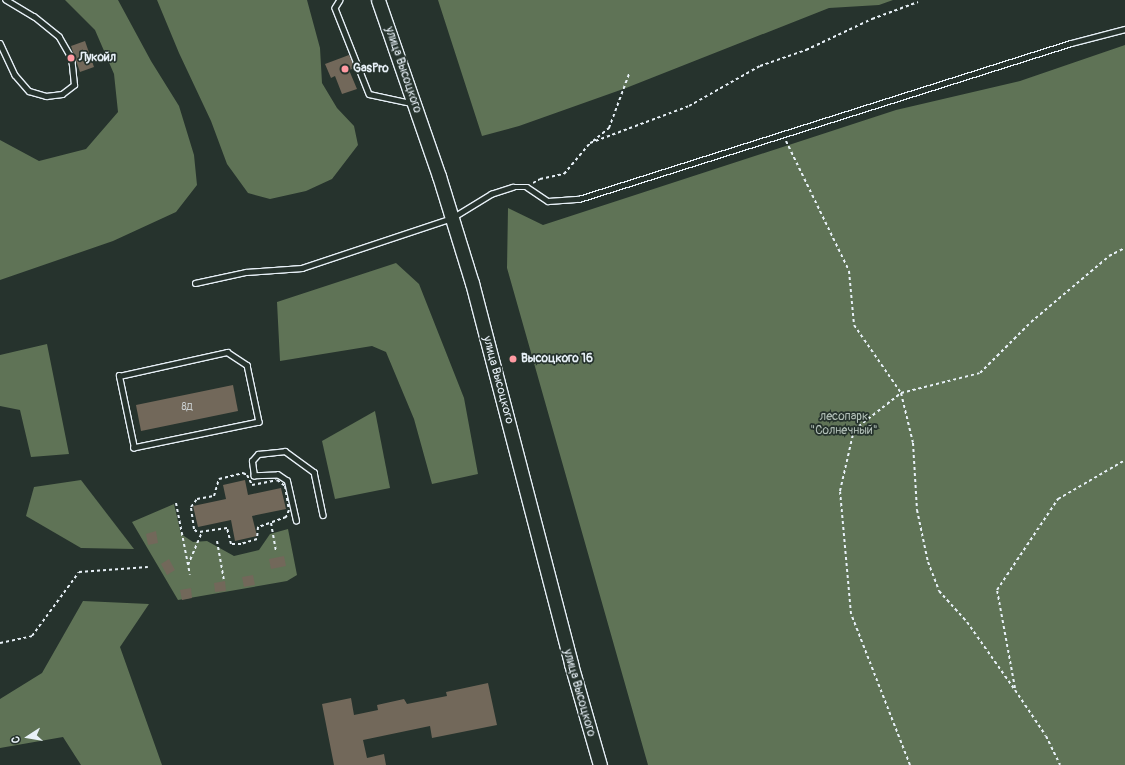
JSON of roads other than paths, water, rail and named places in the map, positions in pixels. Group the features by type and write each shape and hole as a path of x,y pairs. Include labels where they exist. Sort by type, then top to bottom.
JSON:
{"main road":[{"name":"улица Высоцкого","path":"378,0 415,104 472,283 569,656 600,765"}],"lane":[{"path":"0,44 15,75 29,91 46,96 62,94 74,85 71,58 59,37 34,17 6,0"},
{"path":"340,0 335,8 369,94 415,104"},
{"path":"195,283 246,272 302,268 452,218 491,194 513,187 527,187 548,201 579,199 782,133 1071,43 1125,29"},
{"path":"227,352 247,365 259,422 134,448 119,376 208,356 227,352"},
{"path":"296,521 287,482 278,475 254,476 252,461 258,454 285,451 314,472 322,515"}],"place":[{"name":"Лукойл","path":"71,58"},
{"name":"GasPro","path":"345,69"},
{"name":"Высоцкого 16","path":"513,359"}],"park label":[{"name":"лесопарк \"Солнечный\"","path":"844,424"}]}
